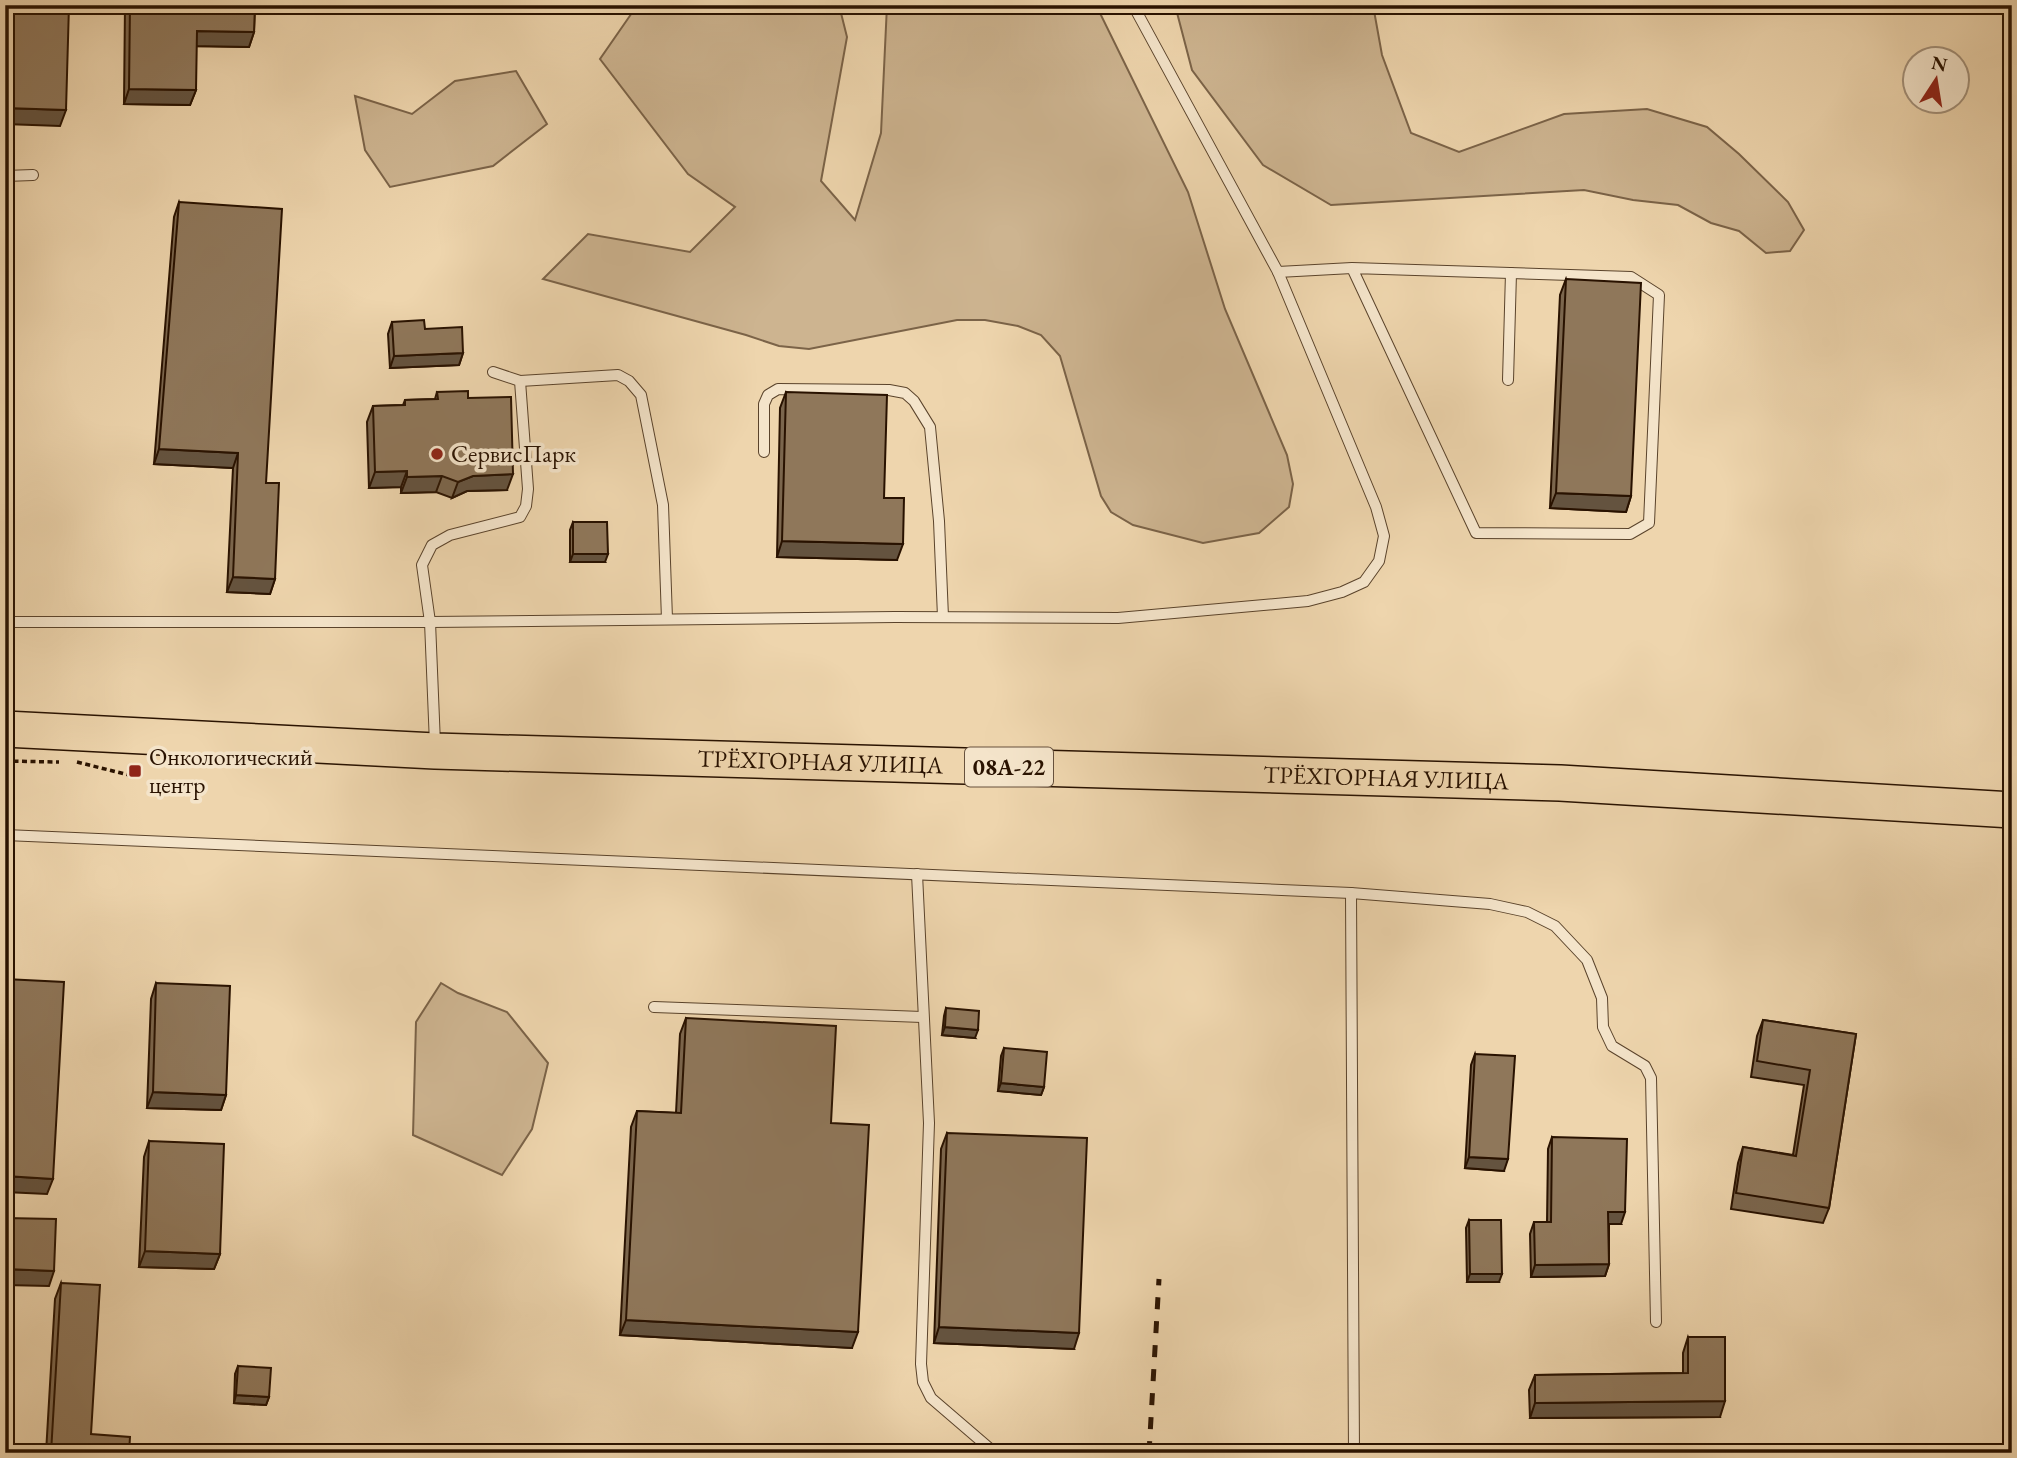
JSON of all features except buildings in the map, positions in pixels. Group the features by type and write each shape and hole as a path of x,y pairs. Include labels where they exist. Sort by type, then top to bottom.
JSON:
{"highway":[{"name":"ТРЁХГОРНАЯ УЛИЦА","path":"5,729 435,751 1560,783 2012,810"}],"lane":[{"path":"5,622 1118,618 1308,601 1342,592 1364,582 1379,561 1384,536 1376,506 1278,272 1133,5"},
{"path":"5,176 33,175"},
{"path":"1278,272 1352,268 1631,277 1659,295 1649,523 1630,534 1476,533 1352,268"},
{"path":"1508,380 1511,273"},
{"path":"493,372 520,381 618,375 629,381 641,395 663,505 667,619"},
{"path":"435,751 430,622 422,565 432,545 450,536 520,517 526,506 528,489 520,381"},
{"path":"764,452 764,404 768,395 778,389 889,390 905,393 914,401 930,428 939,521 943,617"},
{"path":"5,835 1351,893 1490,905 1527,912 1555,926 1587,960 1602,998 1603,1027 1612,1046 1645,1066 1651,1078 1656,1322"},
{"path":"917,874 929,1123 920,1350 923,1382 931,1398 995,1453"},
{"path":"1351,893 1354,1453"},
{"path":"654,1007 922,1017"}],"path":[{"path":"5,761 61,762"},
{"path":"75,762 137,777"}],"shaded area":[{"path":"839,5 847,37 821,181 855,220 881,133 887,5 1096,5 1188,192 1225,309 1287,455 1293,484 1289,507 1259,533 1203,543 1133,525 1111,512 1101,496 1060,356 1041,335 1018,326 985,320 957,320 809,349 779,346 543,279 588,234 690,252 735,207 688,174 600,59 636,7"},
{"path":"1175,5 1373,5 1382,55 1411,133 1459,152 1564,114 1647,109 1707,127 1788,202 1804,230 1790,251 1766,253 1739,231 1711,223 1678,205 1633,200 1584,190 1331,205 1263,165 1192,70"},
{"path":"516,71 547,124 493,166 390,187 365,150 355,96 412,114 455,81"},
{"path":"441,983 458,993 507,1012 548,1063 532,1129 502,1175 413,1135 416,1022"}],"railway":[{"path":"1149,1453 1159,1279"}],"place":[{"name":"СервисПарк","path":"437,454"},
{"name":"Онкологический центр","path":"135,771"}]}
